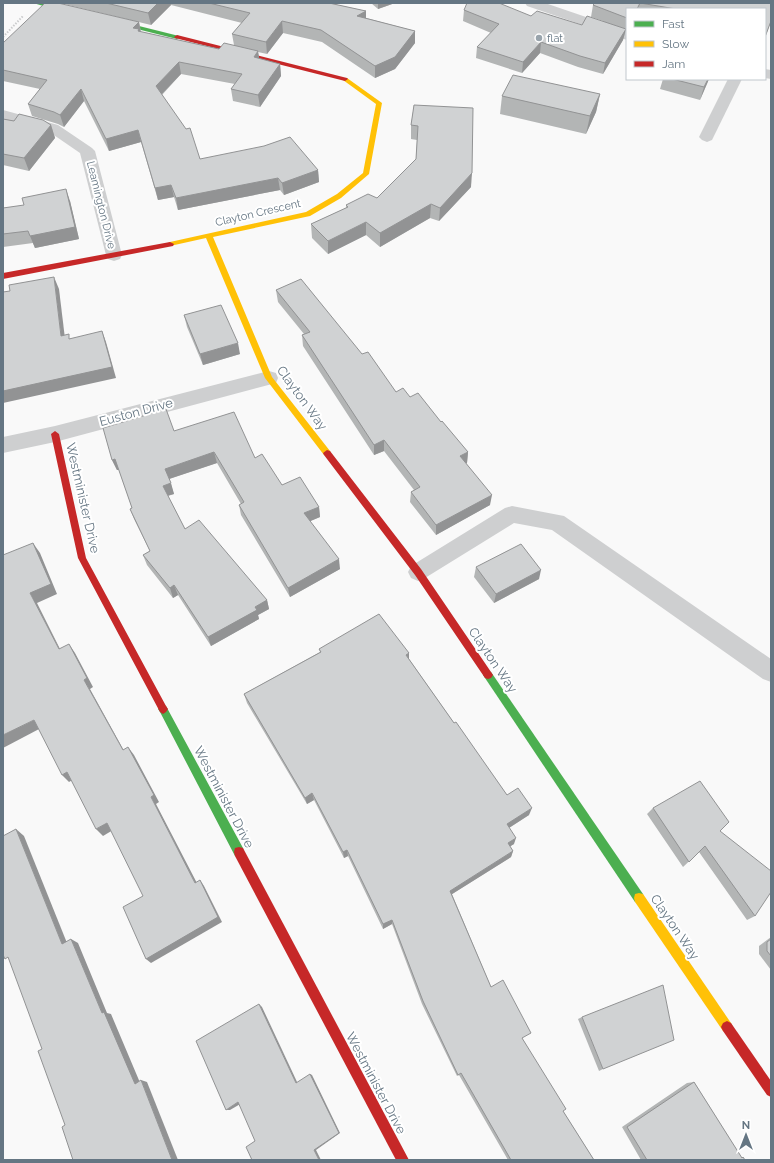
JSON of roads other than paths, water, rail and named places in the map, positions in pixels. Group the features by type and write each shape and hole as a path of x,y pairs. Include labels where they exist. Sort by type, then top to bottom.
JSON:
{"street":[{"path":"36,3 82,14"},
{"path":"532,3 626,36"},
{"name":"Clayton Crescent","path":"3,276 210,236 308,214 339,196 366,174 378,103 343,78 105,20"},
{"path":"707,137 735,80"},
{"name":"Leamington Drive","path":"3,115 53,128 87,151 114,255"},
{"name":"Clayton Way","path":"210,236 269,378 418,572 771,1091"},
{"name":"Euston Drive","path":"3,445 55,434 269,378"},
{"name":"Westminister Drive","path":"55,434 82,558 403,1160"},
{"path":"418,572 512,514 557,522 771,672"}],"place":[{"name":"flat","path":"539,38"}]}
